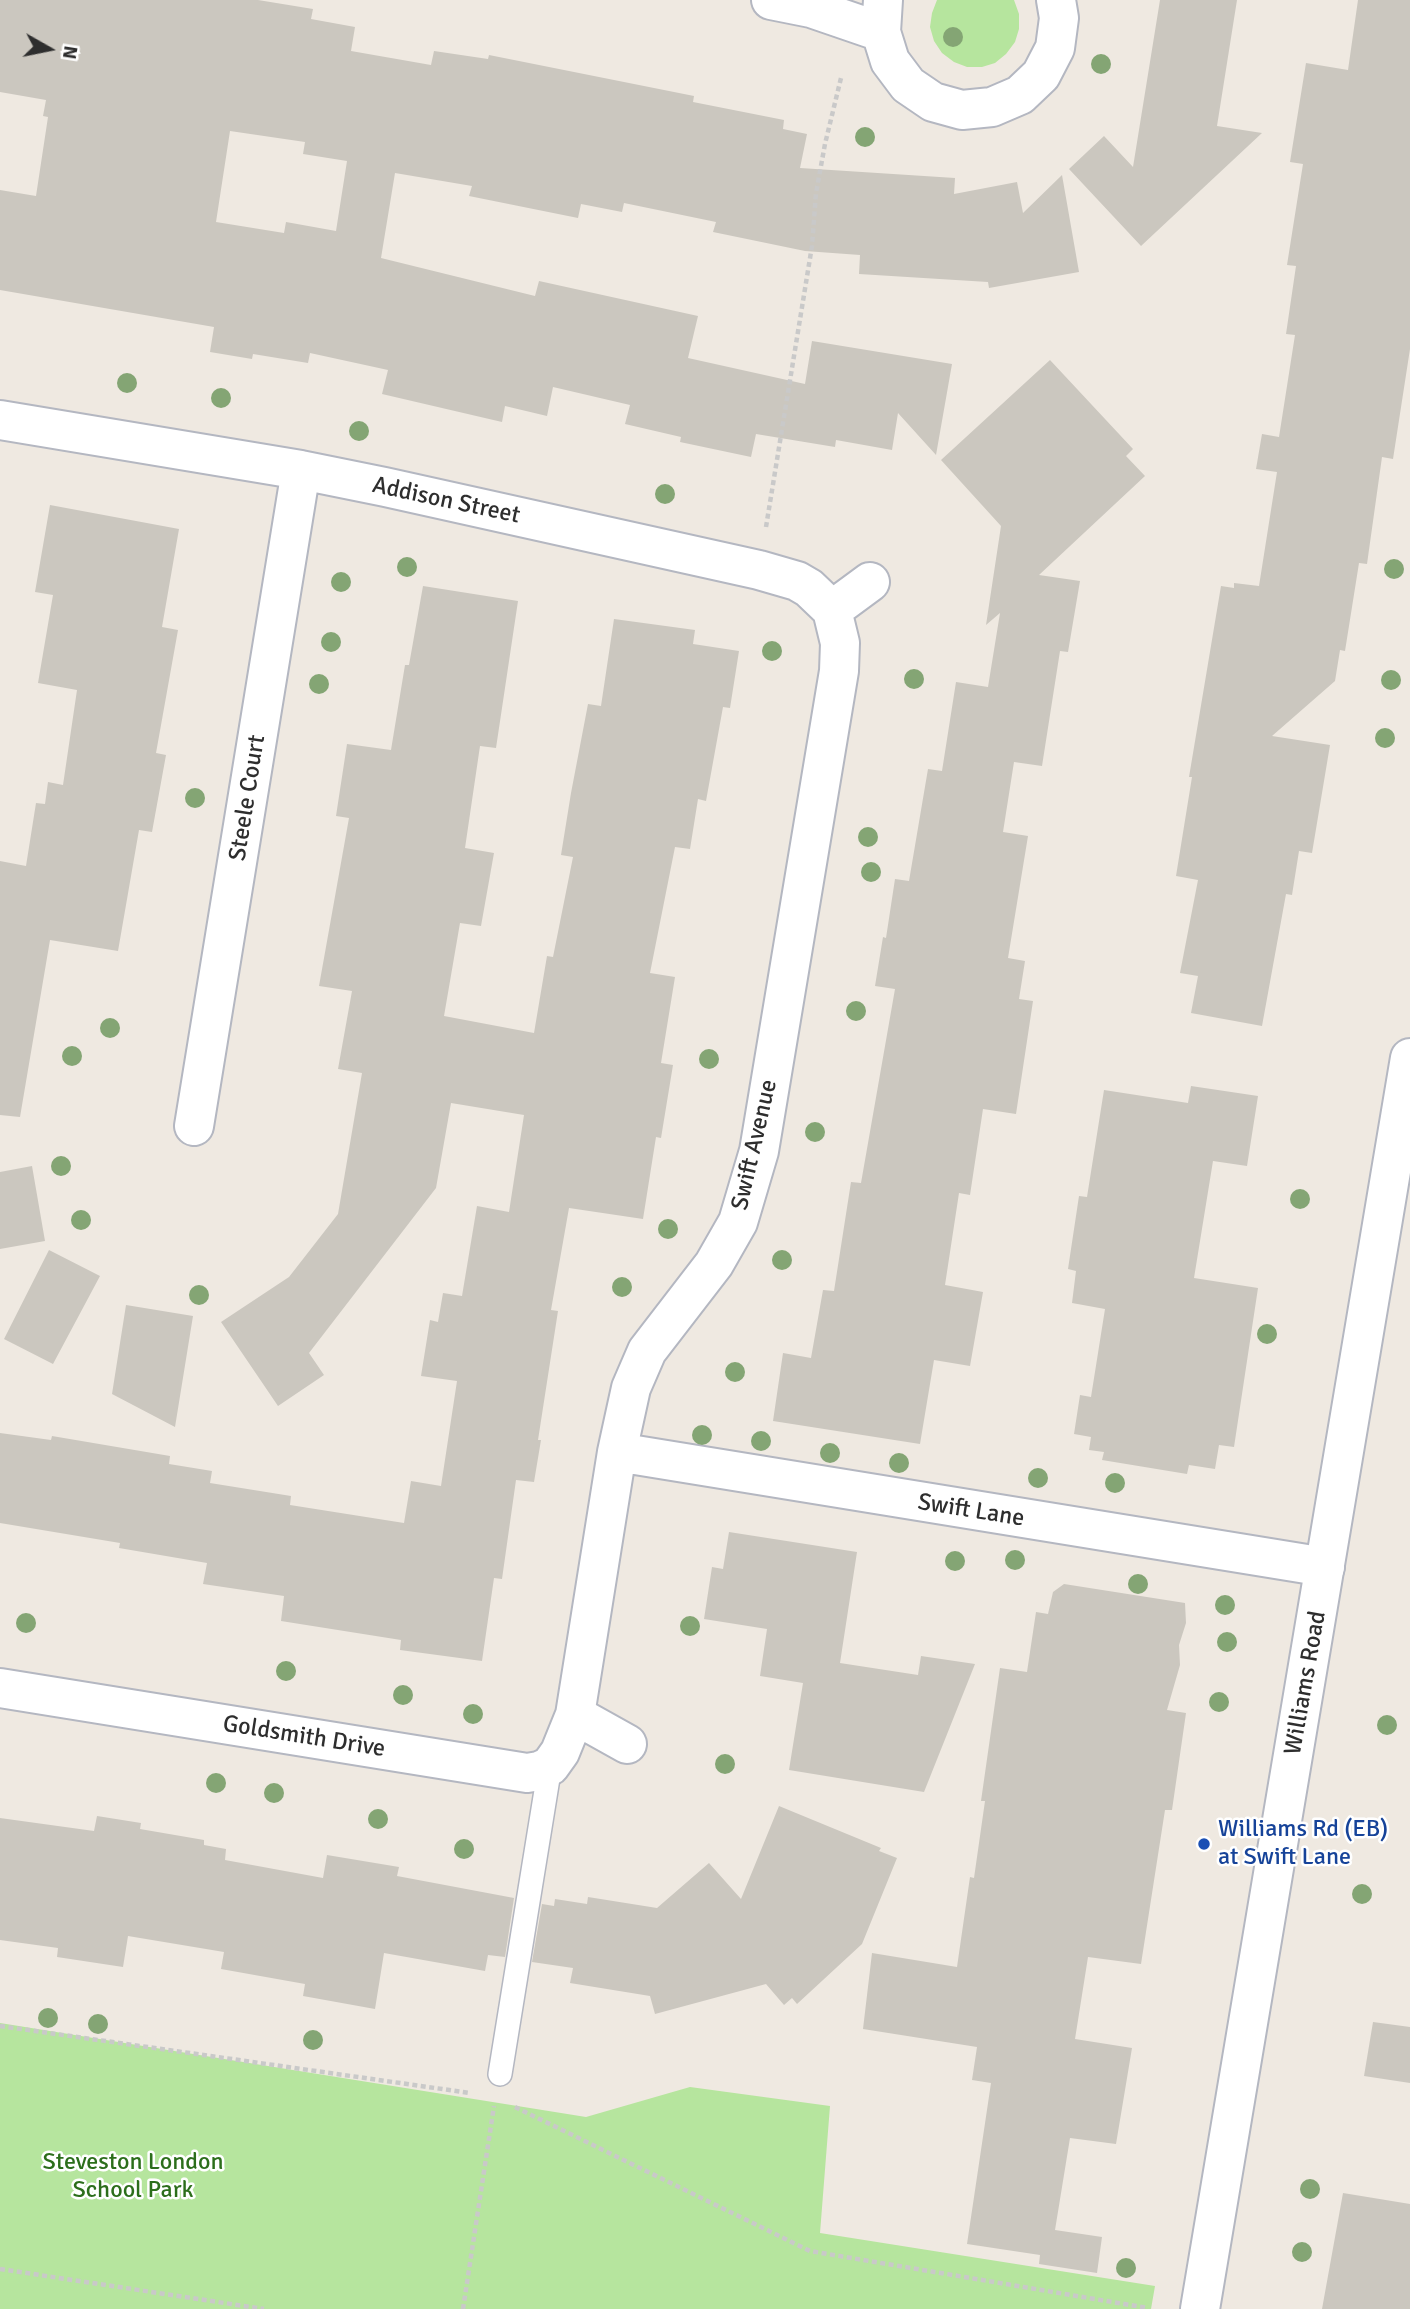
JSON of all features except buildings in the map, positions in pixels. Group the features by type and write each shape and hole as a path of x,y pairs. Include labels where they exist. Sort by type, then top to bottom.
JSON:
{"street":[{"path":"771,0 811,8 882,16 890,61 908,85 933,102 962,110 992,107 1020,95 1041,75 1055,48 1059,18 1056,0"},
{"name":"Addison Street","path":"0,420 301,470 781,575 809,588 832,610"},
{"name":"Steele Court","path":"194,1126 301,470"},
{"path":"832,610 870,582"},
{"name":"Swift Avenue","path":"575,1716 617,1452 631,1388 647,1351 714,1264 738,1222 759,1151 839,671 840,643 832,610"},
{"name":"Williams Road","path":"1200,2309 1410,1058"},
{"name":"Swift Lane","path":"617,1452 1325,1567"},
{"name":"Goldsmith Drive","path":"0,1688 527,1773 550,1766"},
{"path":"550,1766 561,1752 575,1716 627,1744"}],"lane":[{"path":"500,2074 550,1766"}],"path":[{"path":"765,534 812,247 816,193 841,78"},
{"path":"0,2026 496,2097 810,2251 1148,2308"},
{"path":"463,2309 500,2074"},
{"path":"0,2269 264,2309"}],"green space":[{"path":"937,0 1014,0 1019,14 1019,29 1015,42 995,63 982,67 967,67 954,62 942,53 934,41 930,27"},
{"name":"Steveston London School Park","path":"0,2023 586,2117 690,2087 830,2106 820,2233 1155,2286 1151,2309 0,2309"}],"place":[{"name":"Williams Rd (EB) at Swift Lane","path":"1204,1844"}]}
